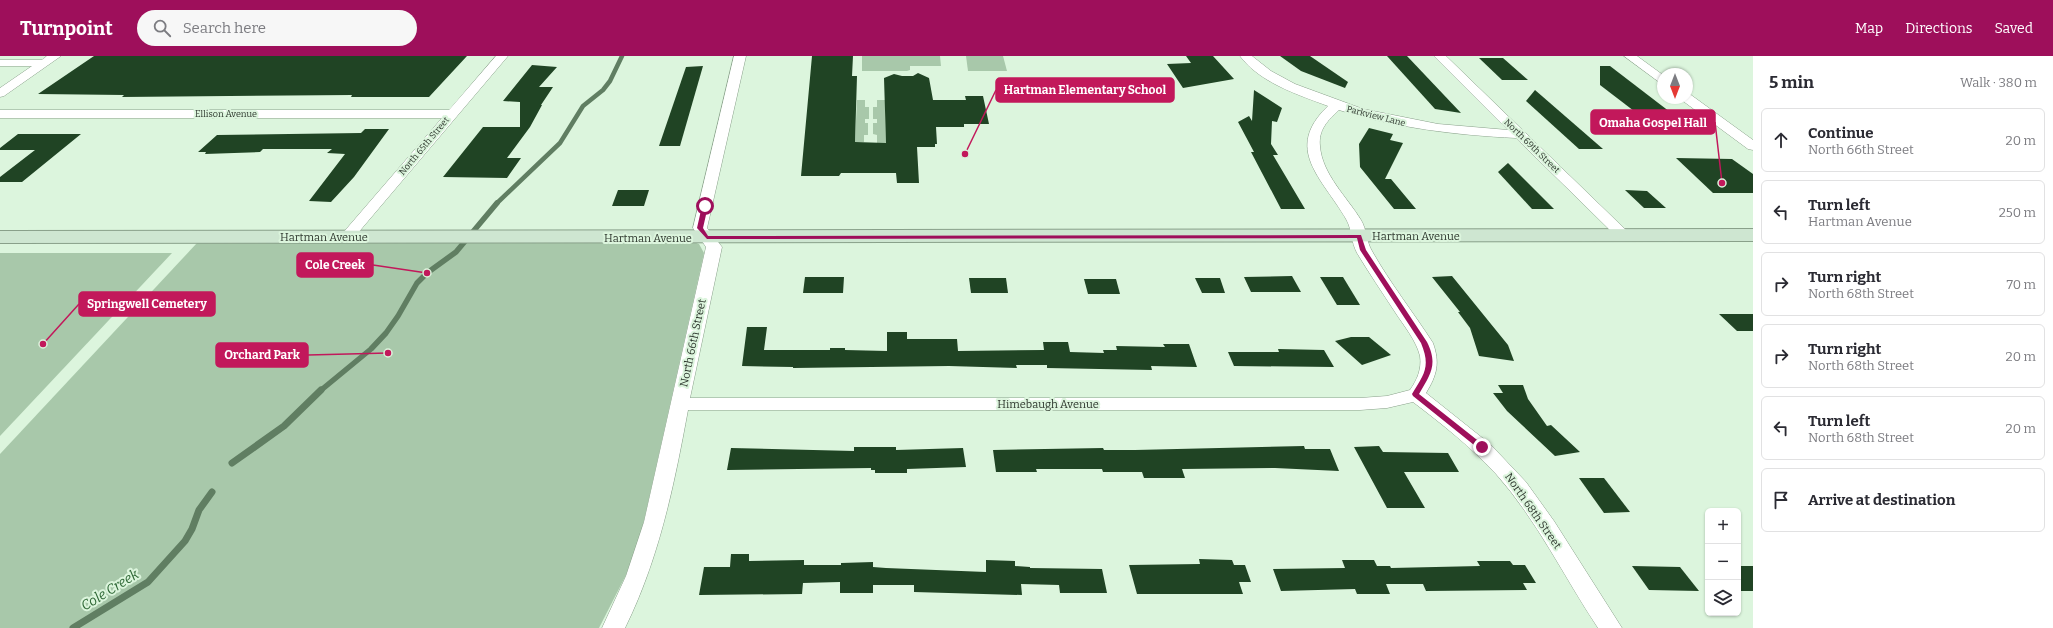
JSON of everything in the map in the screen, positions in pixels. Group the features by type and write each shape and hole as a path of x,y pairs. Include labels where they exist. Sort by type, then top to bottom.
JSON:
{"main road":[{"name":"Hartman Avenue","path":"0,237 707,238 1753,235"}],"street":[{"path":"0,93 55,56"},
{"name":"North 65th Street","path":"347,237 502,56"},
{"name":"North 66th Street","path":"613,628 625,607 639,574 654,529 714,247 700,228 740,56"},
{"name":"Parkview Lane","path":"1246,56 1257,66 1282,82 1337,105 1377,117 1426,127 1470,132 1519,134"},
{"name":"North 69th Street","path":"1440,56 1624,236"},
{"path":"1630,56 1657,76"},
{"path":"0,63 44,63"},
{"path":"1693,102 1753,146"},
{"path":"1337,105 1324,117 1316,128 1313,139 1314,153 1322,171 1356,224 1363,250 1424,343 1430,356 1429,374 1416,394"},
{"name":"Ellison Avenue","path":"0,114 452,114"},
{"name":"Himebaugh Avenue","path":"680,404 1360,404 1387,402 1416,394"},
{"name":"North 68th Street","path":"1416,394 1461,428 1504,470 1529,502 1611,628"}],"green space":[{"path":"862,56 940,56 941,66 910,66 910,70 907,71 862,71"},
{"path":"966,56 1003,56 1007,71 968,71"},
{"path":"857,100 865,100 865,107 869,107 869,119 865,119 865,123 868,123 868,135 864,135 864,142 855,142"},
{"path":"877,100 885,100 886,143 877,143 877,135 873,134 873,123 877,123 877,119 873,119 873,107 877,107"},
{"path":"694,242 699,244 704,253 640,538 626,575 599,628 0,628 0,454 197,243"},
{"path":"0,253 172,253 0,436"}],"building":[{"path":"94,56 467,56 429,97 351,97 352,95 122,97 124,95 38,94"},
{"path":"812,56 853,56 852,76 857,76 855,142 886,143 884,78 894,74 913,76 918,73 929,78 933,100 966,100 965,96 983,96 989,124 964,124 964,127 936,127 937,144 935,144 935,147 917,147 919,183 897,183 896,173 841,173 839,176 801,176"},
{"path":"1186,56 1213,56 1234,79 1183,88 1167,64 1191,63"},
{"path":"1280,56 1310,56 1348,82 1345,88 1301,71"},
{"path":"1387,56 1407,56 1461,113 1435,109"},
{"path":"1479,58 1503,58 1528,80 1502,80"},
{"path":"532,65 557,67 539,87 553,87 541,105 530,127 507,158 521,158 507,178 443,177 483,127 520,127 520,102 503,101"},
{"path":"703,66 680,146 659,146 686,67"},
{"path":"1600,66 1610,66 1657,102 1657,104 1660,104 1670,112 1634,111 1600,85"},
{"path":"1254,90 1282,108 1277,122 1272,121 1271,144 1278,155 1273,155 1305,209 1281,209 1251,152 1254,152 1238,122 1249,116 1252,121"},
{"path":"1535,90 1603,149 1579,149 1526,101"},
{"path":"1369,128 1393,134 1390,140 1403,143 1385,179 1391,179 1416,209 1394,209 1360,167 1359,144"},
{"path":"365,129 389,129 354,177 331,202 309,201 345,154 327,153 332,149 263,149 260,152 205,154 206,152 198,152 217,135 361,133"},
{"path":"18,134 81,134 22,182 0,182 0,177 35,150 0,150 0,148"},
{"path":"1676,158 1732,159 1753,174 1753,193 1713,193"},
{"path":"1508,163 1554,209 1532,209 1498,172"},
{"path":"618,190 649,190 644,206 612,206"},
{"path":"1625,190 1647,191 1666,208 1644,208"},
{"path":"1292,276 1301,292 1251,292 1244,277"},
{"path":"1452,276 1508,345 1514,361 1479,356 1470,328 1458,312 1460,312 1432,277"},
{"path":"805,277 844,277 843,293 803,293"},
{"path":"1320,277 1343,277 1360,305 1337,305"},
{"path":"969,278 1006,278 1008,293 971,293"},
{"path":"1195,278 1220,278 1225,293 1202,293"},
{"path":"1084,279 1116,279 1120,294 1088,294"},
{"path":"1719,314 1753,314 1753,331 1737,331"},
{"path":"747,327 767,327 764,350 830,350 830,348 845,348 845,350 887,351 887,332 907,332 907,339 957,339 958,351 1044,350 1043,342 1068,342 1070,352 1104,353 1103,350 1117,350 1116,346 1165,347 1163,344 1189,344 1197,367 1151,366 1152,370 1047,368 1047,365 1016,365 1017,368 949,366 793,368 742,366"},
{"path":"1351,337 1369,337 1391,355 1362,365 1335,341"},
{"path":"1278,349 1324,350 1334,367 1234,366 1228,352 1279,352"},
{"path":"1498,385 1523,385 1528,399 1547,426 1551,425 1580,452 1555,456 1507,411 1493,393 1503,393"},
{"path":"1304,446 1305,449 1330,449 1339,471 1275,468 1182,469 1185,478 1144,478 1142,472 1103,472 1102,469 1036,469 1037,472 996,472 993,450 1103,448 1104,450 1135,450"},
{"path":"1379,446 1383,452 1448,453 1459,472 1404,472 1425,508 1387,508 1354,447"},
{"path":"854,447 896,447 896,450 963,448 966,467 907,469 907,473 875,473 875,470 871,470 871,468 727,470 731,448 854,451"},
{"path":"1579,478 1604,478 1630,512 1604,513"},
{"path":"731,554 749,554 749,561 804,560 804,565 841,565 841,563 873,562 873,567 986,572 986,560 1015,561 1015,566 1030,568 1102,569 1107,593 1060,593 1059,585 1021,584 1022,595 914,592 914,585 873,585 873,593 840,593 840,582 803,583 802,594 699,595 704,567 730,567"},
{"path":"1199,559 1232,560 1234,565 1245,565 1251,582 1239,582 1243,594 1137,594 1129,565 1200,564"},
{"path":"1342,560 1374,560 1377,566 1390,566 1391,568 1480,566 1477,561 1510,561 1513,565 1525,565 1536,583 1523,583 1527,590 1426,591 1423,584 1386,584 1390,594 1357,594 1355,589 1281,591 1273,569 1345,568"},
{"path":"1632,566 1680,567 1699,591 1649,590"},
{"path":"1741,566 1753,566 1753,591 1741,591"}],"waterway":[{"name":"Cole Creek","path":"497,203 560,143 583,106 603,90 610,81 622,56"},
{"name":"Cole Creek","path":"320,391 371,349 386,333 398,316 417,283 427,273 456,252 497,203"},
{"name":"Cole Creek","path":"232,463 284,426 321,390"},
{"name":"Cole Creek","path":"73,628 148,582 185,541 192,529 199,510 212,492"}],"place":[{"name":"Hartman Elementary School","path":"965,154"},
{"name":"Omaha Gospel Hall","path":"1722,183"},
{"name":"Cole Creek","path":"427,273"},
{"name":"Springwell Cemetery","path":"43,344"},
{"name":"Orchard Park","path":"388,353"}],"route":[{"path":"705,206 700,228 707,238 932,236 1359,236 1363,250 1424,343 1430,356 1429,374 1416,394 1461,428 1482,447"}]}
